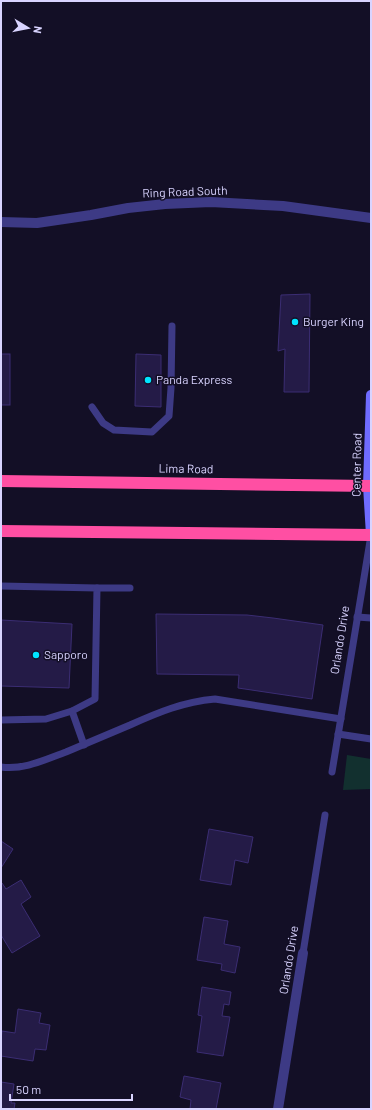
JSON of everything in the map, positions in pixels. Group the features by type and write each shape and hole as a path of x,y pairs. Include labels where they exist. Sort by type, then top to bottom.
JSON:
{"highway":[{"name":"Lima Road","path":"1,481 370,486"},
{"path":"1,531 371,535"}],"street":[{"name":"Ring Road South","path":"1,222 38,222 165,204 211,202 283,206 371,218"},
{"name":"Center Road","path":"371,395 371,535"},
{"name":"Orlando Drive","path":"278,1109 303,953"}],"lane":[{"path":"92,408 103,423 114,430 152,432 161,425 169,416 172,326"},
{"name":"Orlando Drive","path":"332,772 371,535"},
{"path":"1,586 130,588"},
{"path":"1,720 46,719 72,711 95,699 97,588"},
{"path":"357,617 371,618"},
{"path":"1,767 20,767 34,764 84,745 167,709 200,700 215,699 340,719"},
{"path":"72,711 84,745"},
{"path":"338,734 371,740"},
{"name":"Orlando Drive","path":"303,953 325,814"}],"green space":[{"path":"347,755 371,759 371,789 343,790"}],"building":[{"name":"Burger King","path":"310,294 309,392 284,392 285,349 278,351 281,295"},
{"path":"1,354 10,354 10,405 1,405"},
{"name":"Panda Express","path":"136,354 161,355 161,407 135,406"},
{"path":"156,614 247,615 323,625 312,699 238,688 239,675 157,674"},
{"name":"Sapporo","path":"1,620 72,624 69,688 1,686"},
{"path":"209,829 253,837 248,863 235,860 231,885 200,880"},
{"path":"1,841 13,849 1,868"},
{"path":"21,880 31,897 21,904 40,936 12,953 1,935 1,884 2,883 6,889"},
{"path":"204,917 228,921 224,944 240,947 235,973 221,970 222,964 197,960"},
{"path":"202,987 231,992 229,1005 224,1004 222,1016 230,1017 223,1056 197,1052 202,1016 198,1015"},
{"path":"18,1009 41,1013 39,1023 50,1025 46,1050 35,1049 33,1061 1,1056 2,1031 15,1033"},
{"path":"184,1076 221,1083 216,1109 190,1109 191,1100 180,1097"},
{"path":"1,1082 14,1084 11,1103 15,1103 14,1109 1,1109"}],"place":[{"name":"Burger King","path":"295,322"},
{"name":"Panda Express","path":"148,380"},
{"name":"Sapporo","path":"36,655"}]}
